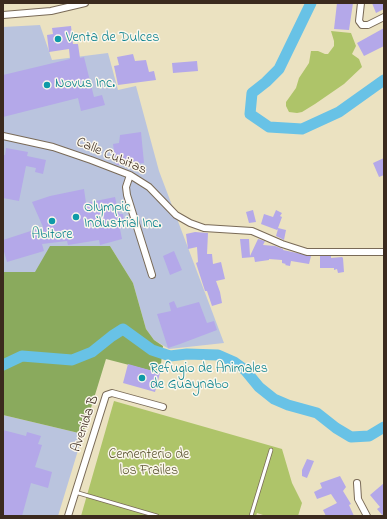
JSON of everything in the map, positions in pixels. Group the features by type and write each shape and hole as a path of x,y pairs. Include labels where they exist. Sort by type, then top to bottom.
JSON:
{"street":[{"path":"3,16 51,11 85,3"},
{"path":"361,3 359,21 362,25 368,25 384,17"},
{"name":"Calle Cubitas","path":"3,136 52,147 130,175 149,187 176,215 190,223 204,228 252,231 282,244 307,252 384,252"},
{"path":"130,175 126,187 127,195 152,275"},
{"name":"Avenida B","path":"68,516 106,395 112,393 163,407"},
{"path":"357,483 358,499 367,516"}],"lane":[{"path":"251,516 271,450"},
{"path":"75,492 157,516"}],"shaded area":[{"path":"40,25 52,60 108,53 118,90 136,86 159,171 224,343 169,349 154,340 146,329 133,283 110,246 35,273 3,272 3,27"},
{"path":"3,415 83,434 58,516 3,516"}],"green space":[{"path":"331,31 351,33 356,46 352,54 359,59 362,67 344,84 315,104 302,112 289,112 286,102 296,88 299,78 309,63 311,51 318,51 328,54 334,46"},
{"path":"50,246 110,246 133,283 146,329 154,340 163,346 160,373 106,359 83,434 3,415 3,272 35,272"},
{"name":"Cementerio de los Frailes","path":"114,401 282,449 292,483 302,503 298,516 266,516 257,513 256,516 81,516"}],"building":[{"path":"337,3 353,3 349,30 334,29"},
{"path":"372,3 384,3 384,9 376,13"},
{"name":"Novus Inc.","path":"71,26 73,44 78,44 80,58 84,57 94,97 102,95 105,105 81,111 78,98 3,117 3,75 70,59 69,49 49,52 47,35 53,34 52,28"},
{"path":"384,28 384,46 364,56 357,43"},
{"path":"133,54 135,61 146,60 149,72 154,71 156,80 118,85 114,66 119,65 117,57"},
{"path":"197,61 198,71 173,73 172,63"},
{"path":"141,132 144,163 116,165 113,144 119,143 120,135"},
{"path":"6,148 28,152 27,156 46,160 43,174 35,172 36,168 26,166 19,201 3,198 3,155 5,155"},
{"path":"384,158 384,175 379,177 373,163"},
{"path":"84,189 86,203 115,197 119,214 123,214 124,220 125,227 120,229 122,239 100,245 99,240 68,245 67,241 42,244 44,251 7,262 3,248 3,240 43,227 32,202 50,196"},
{"path":"253,210 256,222 249,223 246,212"},
{"path":"276,210 282,213 278,228 286,230 284,240 276,236 278,229 277,230 261,224 264,214 273,217"},
{"path":"195,232 208,233 207,254 212,254 213,264 221,262 225,279 216,281 222,303 212,306 207,291 205,291 196,263 198,262 197,247 188,249 186,234"},
{"path":"240,239 249,239 250,256 258,239 265,241 263,245 275,246 283,250 311,256 309,264 291,261 290,266 282,263 282,260 269,259 255,262 254,257 242,258"},
{"path":"174,251 182,270 170,275 163,256"},
{"path":"320,256 331,256 331,258 342,257 344,272 338,273 337,269 334,270 334,268 320,268"},
{"path":"174,301 177,308 199,302 207,323 214,321 217,330 168,348 157,314 171,311 169,303"},
{"name":"Refugio de Animales de Guaynabo","path":"128,364 160,373 155,392 123,383"},
{"path":"3,430 26,436 27,432 41,436 38,444 42,445 35,467 52,472 48,488 31,483 22,516 3,516"},
{"path":"307,459 314,461 307,478 302,476 302,470"},
{"path":"340,476 346,487 343,491 351,504 349,505 354,516 326,516 323,510 337,503 331,494 317,499 314,492 322,488 320,483"},
{"path":"384,483 383,516 377,509 380,507 370,495"}],"waterway":[{"path":"311,3 279,69 252,93 250,114 269,127 302,129 339,112 384,80"},
{"path":"3,365 22,356 72,360 92,352 123,329 152,350 170,356 187,354 218,355 234,362 245,370 259,387 274,399 288,405 317,413 336,428 351,437 369,436 384,427"}],"place":[{"name":"Venta de Dulces","path":"58,39"},
{"name":"Novus Inc.","path":"47,85"},
{"name":"Olympic Industrial Inc.","path":"76,217"},
{"name":"Abitore","path":"52,221"},
{"name":"Refugio de Animales de Guaynabo","path":"142,378"}]}
